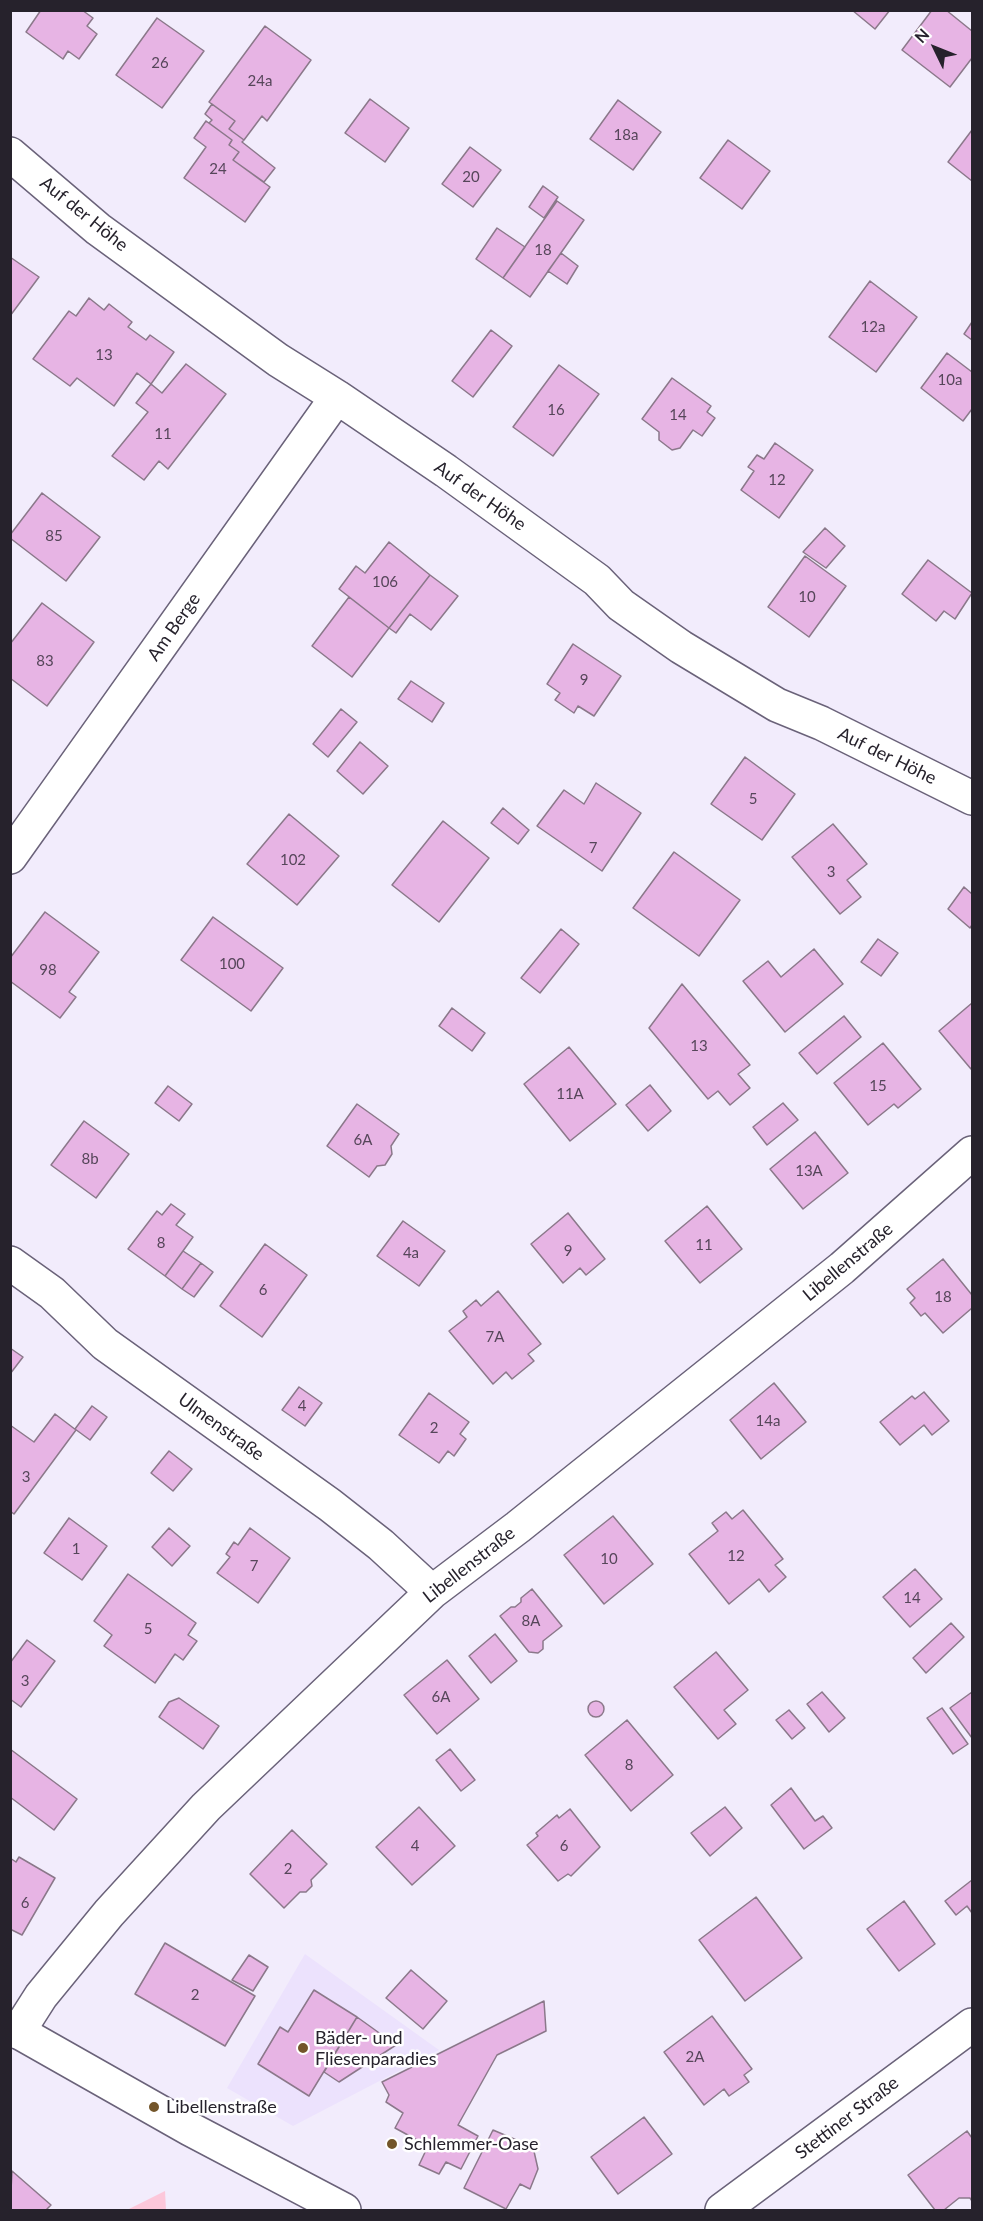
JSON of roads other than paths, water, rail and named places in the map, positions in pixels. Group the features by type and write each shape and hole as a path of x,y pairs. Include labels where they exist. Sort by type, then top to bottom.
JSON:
{"street":[{"name":"Auf der Höhe","path":"10,154 98,229 278,360 446,471 597,580 621,605 689,652 777,705 821,723 972,798"},
{"name":"Am Berge","path":"10,857 337,397"},
{"name":"Libellenstraße","path":"14,2029 109,1913 206,1807 432,1592 502,1540 842,1268 972,1153"},
{"name":"Ulmenstraße","path":"10,1263 52,1293 105,1344 339,1511 381,1545 432,1592"},
{"name":"Stettiner Straße","path":"722,2211 972,2025"},
{"path":"14,2029 344,2211"}],"place":[{"name":"Bäder- und Fliesenparadies","path":"303,2048"},
{"name":"Libellenstraße","path":"154,2107"},
{"name":"Schlemmer-Oase","path":"392,2144"}]}
